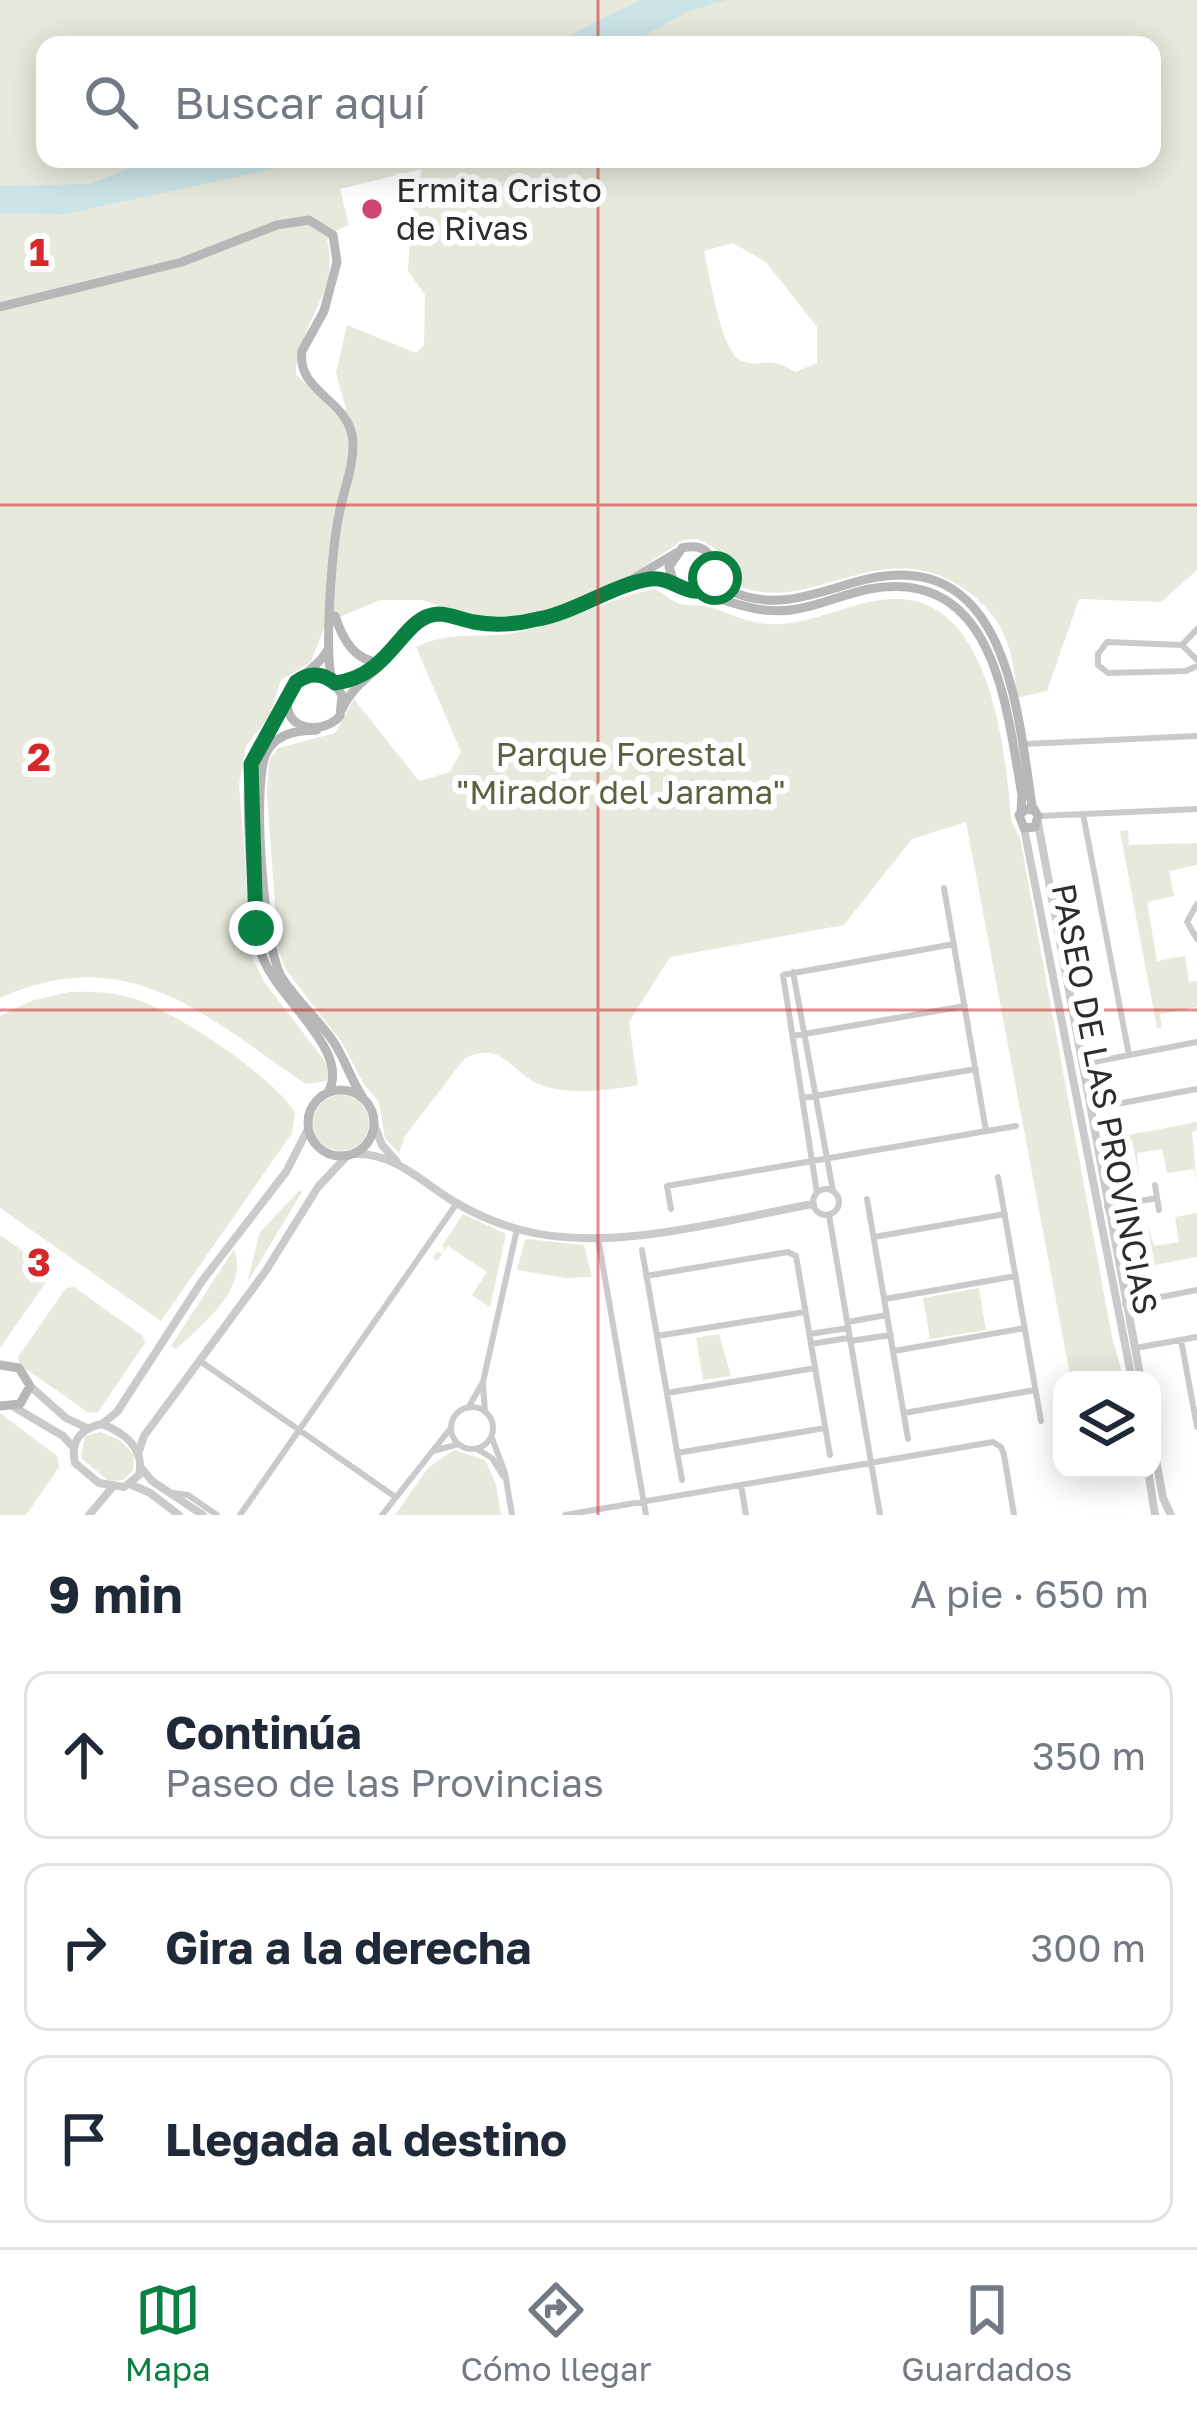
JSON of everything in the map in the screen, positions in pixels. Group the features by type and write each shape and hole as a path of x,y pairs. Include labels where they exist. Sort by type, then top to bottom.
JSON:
{"main road":[{"path":"0,308 182,262 286,222 309,220 328,230 338,249 334,284 300,363 304,377 343,412 353,439 335,532 328,662 342,695 342,709"},
{"path":"612,594 690,545 706,549 716,561 711,584 699,592"},
{"path":"674,583 669,567 676,553"},
{"name":"PASEO DE LAS PROVINCIAS","path":"717,572 727,589 756,600 796,599 882,576 923,580 957,594 989,626 1001,649 1036,816"},
{"path":"331,640 321,664 296,682 288,699 273,736 261,766 259,791 271,951 280,975 333,1042 369,1105 374,1124 369,1142 350,1155 326,1154 317,1148 308,1129 310,1109 335,1081 335,1069 329,1053 273,981 261,956 249,777 254,753 273,736 330,726 353,688 382,663 410,628 430,616 518,623 571,610 648,579 674,583 685,591 733,605 777,611 868,590 902,588 932,594 961,612 985,641 1000,682 1022,795 1018,820 1032,829 1036,816 1020,812"},
{"path":"332,600 350,648 382,663"},
{"path":"308,675 334,682 367,674"},
{"path":"288,699 297,723 316,730"},
{"path":"328,1092 346,1090 362,1098"},
{"path":"0,1366 19,1368 30,1386 25,1399 5,1408"}],"street":[{"path":"1182,645 1197,629"},
{"path":"1107,642 1182,645 1197,663 1186,671 1108,673 1097,665 1097,654 1107,642"},
{"path":"1021,745 1197,736"},
{"path":"1036,816 1197,809"},
{"path":"1083,814 1129,1055"},
{"name":"PASEO DE LAS PROVINCIAS","path":"1036,816 1140,1371"},
{"name":"PASEO DE LAS PROVINCIAS","path":"1024,828 1130,1371"},
{"path":"944,888 986,1131"},
{"path":"1197,904 1187,922 1197,939"},
{"path":"829,1215 817,1211 814,1204 814,1160 783,976 954,944"},
{"path":"793,972 826,1158 839,1202 829,1215 880,1515"},
{"path":"793,1036 965,1006"},
{"path":"1081,1064 1197,1042"},
{"path":"803,1098 976,1069"},
{"path":"1090,1109 1197,1089"},
{"path":"374,1124 382,1145 403,1168"},
{"path":"671,1209 667,1186 1016,1126"},
{"path":"30,1386 66,1418 87,1428 103,1424 117,1412 202,1281 286,1172 308,1129"},
{"path":"203,1515 141,1468 144,1436 265,1272 318,1187 350,1155 381,1157 457,1203 517,1229 598,1238 814,1204"},
{"path":"998,1177 1041,1421"},
{"name":"PASEO DE LAS PROVINCIAS","path":"1155,1185 1160,1210"},
{"path":"817,1193 833,1191"},
{"name":"PASEO DE LAS PROVINCIAS","path":"1107,1207 1157,1198"},
{"path":"867,1199 908,1439"},
{"path":"240,1515 457,1203"},
{"path":"874,1237 1005,1214"},
{"path":"512,1515 492,1436 494,1427 485,1412 483,1382 517,1229"},
{"path":"598,1238 646,1515"},
{"path":"642,1250 682,1480"},
{"path":"646,1276 788,1252 796,1256 830,1455"},
{"path":"885,1299 1016,1276"},
{"path":"1125,1304 1197,1290"},
{"path":"657,1336 805,1312"},
{"path":"810,1339 887,1315"},
{"path":"894,1351 1024,1328"},
{"path":"810,1339 891,1335"},
{"path":"1135,1348 1197,1336"},
{"path":"1181,1340 1197,1427"},
{"path":"200,1361 394,1496"},
{"path":"667,1393 814,1368"},
{"path":"382,1515 457,1414 468,1408 483,1382"},
{"path":"904,1413 1036,1390"},
{"path":"5,1408 63,1436 74,1448"},
{"path":"468,1408 485,1412"},
{"path":"103,1424 125,1437 139,1454"},
{"path":"452,1426 459,1444"},
{"path":"87,1428 74,1448 75,1463 112,1488"},
{"path":"677,1453 826,1428"},
{"path":"477,1449 492,1436"},
{"path":"565,1515 998,1443 1014,1515"},
{"path":"429,1452 459,1444 477,1449 492,1458 506,1481"},
{"path":"89,1515 112,1488 130,1484 141,1468"},
{"path":"1149,1479 1155,1515"},
{"path":"1160,1479 1171,1515"},
{"path":"130,1484 179,1515"},
{"path":"742,1485 746,1515"},
{"path":"170,1492 188,1495 217,1515"},
{"path":"162,1503 170,1515"}],"green space":[{"path":"0,0 1197,0 1197,570 1161,602 1079,599 1047,691 1016,698 1008,644 988,609 944,577 911,569 880,570 790,592 760,592 731,582 716,549 698,539 683,540 614,587 528,617 471,617 422,600 380,600 326,623 311,662 281,680 269,717 246,746 239,785 253,960 324,1060 330,1073 326,1081 306,1084 233,1033 163,993 87,977 46,982 0,998","holes":["422,169 411,217 408,271 425,295 424,345 416,353 347,325 336,373 346,409 338,417 296,374 303,340 328,275 327,240 349,225 340,189","733,243 766,262 817,327 817,363 795,372 777,364 747,363 733,354 704,251"]},
{"name":"Parque Forestal \"Mirador del Jarama\"","path":"655,589 681,604 767,624 799,622 893,599 926,604 952,622 972,648 997,718 1011,820 1020,838 1121,1371 1069,1371 966,822 912,839 844,925 670,957 629,1022 638,1085 589,1091 553,1088 530,1080 498,1055 478,1054 465,1058 405,1136 399,1153 385,1138 379,1102 343,1044 286,970 278,949 269,761 278,748 335,733 354,699 419,781 450,772 461,752 416,647 441,638 537,628"},
{"path":"1128,830 1129,845 1197,843 1197,865 1169,871 1174,896 1147,902 1157,961 1185,956 1189,982 1197,981 1197,1007 1160,1014 1162,1027 1157,1028 1120,831"},
{"path":"69,992 127,997 174,1017 246,1064 295,1113 292,1133 161,1321 0,1208 0,1016 31,1001"},
{"path":"341,1095 361,1103 369,1123 361,1143 341,1151 321,1143 313,1123 321,1103"},
{"path":"1197,1122 1192,1132 1197,1185 1194,1169 1167,1173 1162,1149 1137,1153 1139,1178 1132,1140 1113,1143 1112,1138"},
{"path":"302,1192 247,1283 260,1232"},
{"path":"1197,1213 1197,1257 1128,1270 1127,1266 1154,1261 1147,1222 1154,1246 1179,1242 1175,1217"},
{"path":"463,1214 506,1234 490,1307 472,1295 487,1272 448,1246 437,1261 433,1258 442,1253"},
{"path":"0,1235 53,1272 0,1348"},
{"path":"528,1239 584,1245 592,1277 517,1270"},
{"path":"234,1249 237,1264 229,1292 198,1329 176,1349 171,1346"},
{"path":"74,1287 143,1336 145,1343 98,1412 89,1413 20,1365 18,1357 66,1288"},
{"path":"979,1288 986,1330 930,1339 923,1298"},
{"path":"719,1334 731,1376 703,1380 696,1338"},
{"path":"0,1413 57,1456 59,1467 26,1515 0,1515"},
{"path":"101,1432 121,1441 134,1455 133,1470 123,1480 109,1481 81,1458 85,1436"},
{"path":"454,1450 485,1460 496,1484 501,1515 395,1515 428,1468"}],"water":[{"path":"641,0 727,0 688,11 645,36 572,36"},
{"path":"130,168 278,168 65,214 0,213 0,186 90,184"}],"place":[{"name":"Ermita Cristo de Rivas","path":"372,209"}],"route":[{"path":"256,928 251,764 296,682 316,674 335,683 367,674 390,656 410,628 430,616 518,623 571,610 648,579 699,592 715,578"}]}
